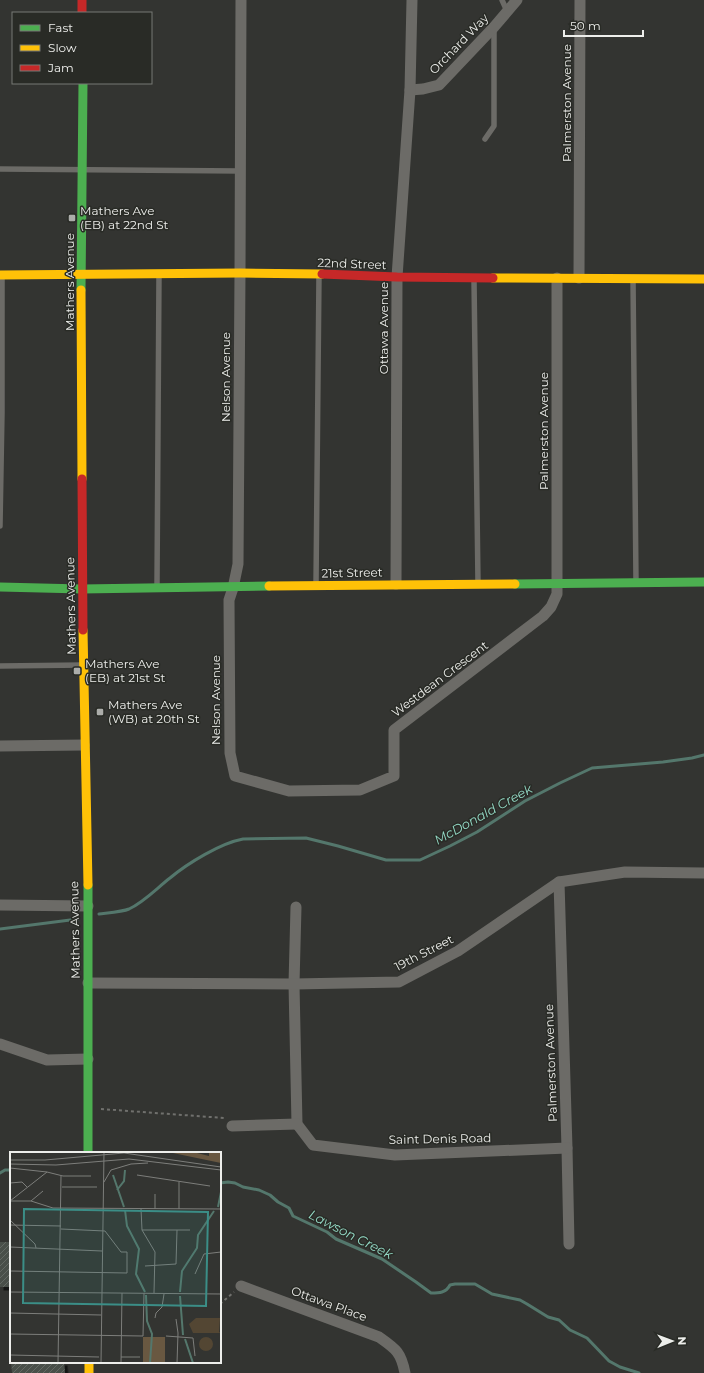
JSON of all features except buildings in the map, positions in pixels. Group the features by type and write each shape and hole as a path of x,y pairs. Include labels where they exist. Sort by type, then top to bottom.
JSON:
{"street":[{"path":"82,0 82,12"},
{"name":"Nelson Avenue","path":"230,753 229,600 238,564 240,0"},
{"name":"Ottawa Avenue","path":"396,584 397,277 410,90 412,0"},
{"name":"Orchard Way","path":"410,90 423,89 439,85 494,27 517,0"},
{"name":"Palmerston Avenue","path":"579,278 580,0"},
{"name":"Mathers Avenue","path":"83,84 81,275 82,589 88,906 88,1152"},
{"name":"22nd Street","path":"1,275 240,273 474,278 704,279"},
{"name":"Palmerston Avenue","path":"557,278 557,584"},
{"name":"21st Street","path":"0,587 82,589 233,588 316,585 704,582"},
{"name":"Westdean Crescent","path":"230,753 235,776 289,791 360,790 394,776 394,730 543,616 551,607 557,594 557,584"},
{"path":"0,746 84,745"},
{"name":"19th Street","path":"88,983 294,984 399,982 458,951 559,882 625,872 704,873"},
{"name":"Palmerston Avenue","path":"559,882 569,1244"},
{"path":"0,905 88,906"},
{"path":"232,1126 297,1124 294,984 296,907"},
{"path":"0,1044 47,1060 88,1059"},
{"name":"Saint Denis Road","path":"297,1124 313,1145 394,1155 567,1148"},
{"name":"Ottawa Place","path":"241,1286 379,1337 392,1346 402,1358 405,1373"}],"lane":[{"path":"502,0 507,12"},
{"path":"485,139 494,126 494,27"},
{"path":"0,169 240,171"},
{"path":"157,588 159,273"},
{"path":"316,585 319,274"},
{"path":"0,526 2,412 1,275"},
{"path":"474,278 478,583"},
{"path":"633,279 636,582"},
{"path":"0,666 83,665"}],"path":[{"path":"88,1108 224,1118 232,1126"},
{"path":"221,1303 241,1286"}],"waterway":[{"name":"McDonald Creek","path":"99,914 122,911 135,906 186,866 205,854 234,841 243,839 306,838 386,860 420,860 477,832 525,801 592,768 663,762 704,755"},
{"name":"McDonald Creek","path":"0,929 78,919"},
{"name":"Lawson Creek","path":"0,1173 5,1170 10,1170"},
{"name":"Lawson Creek","path":"221,1183 235,1183 270,1195 278,1202 289,1208 293,1216 327,1232 336,1239 382,1259 431,1293 439,1293 444,1291 450,1285 475,1284 492,1294 520,1300 548,1317 559,1320 570,1330 587,1338 609,1361 620,1367 639,1373"}],"traffic: fast":[{"path":"81,290 83,84"},
{"path":"515,584 704,582"},
{"path":"0,587 82,589 269,586"},
{"path":"88,885 88,1152"}],"traffic: slow":[{"path":"0,275 240,273 322,274"},
{"path":"493,278 704,279"},
{"path":"81,290 82,479"},
{"path":"269,586 515,584"},
{"path":"83,630 88,885"},
{"path":"89,1363 89,1373"}],"traffic: jam":[{"path":"82,0 82,12"},
{"path":"322,274 397,277 493,278"},
{"path":"82,479 83,630"}],"place":[{"name":"Mathers Ave (EB) at 22nd St","path":"72,218"},
{"name":"Mathers Ave (EB) at 21st St","path":"77,671"},
{"name":"Mathers Ave (WB) at 20th St","path":"100,712"}]}
